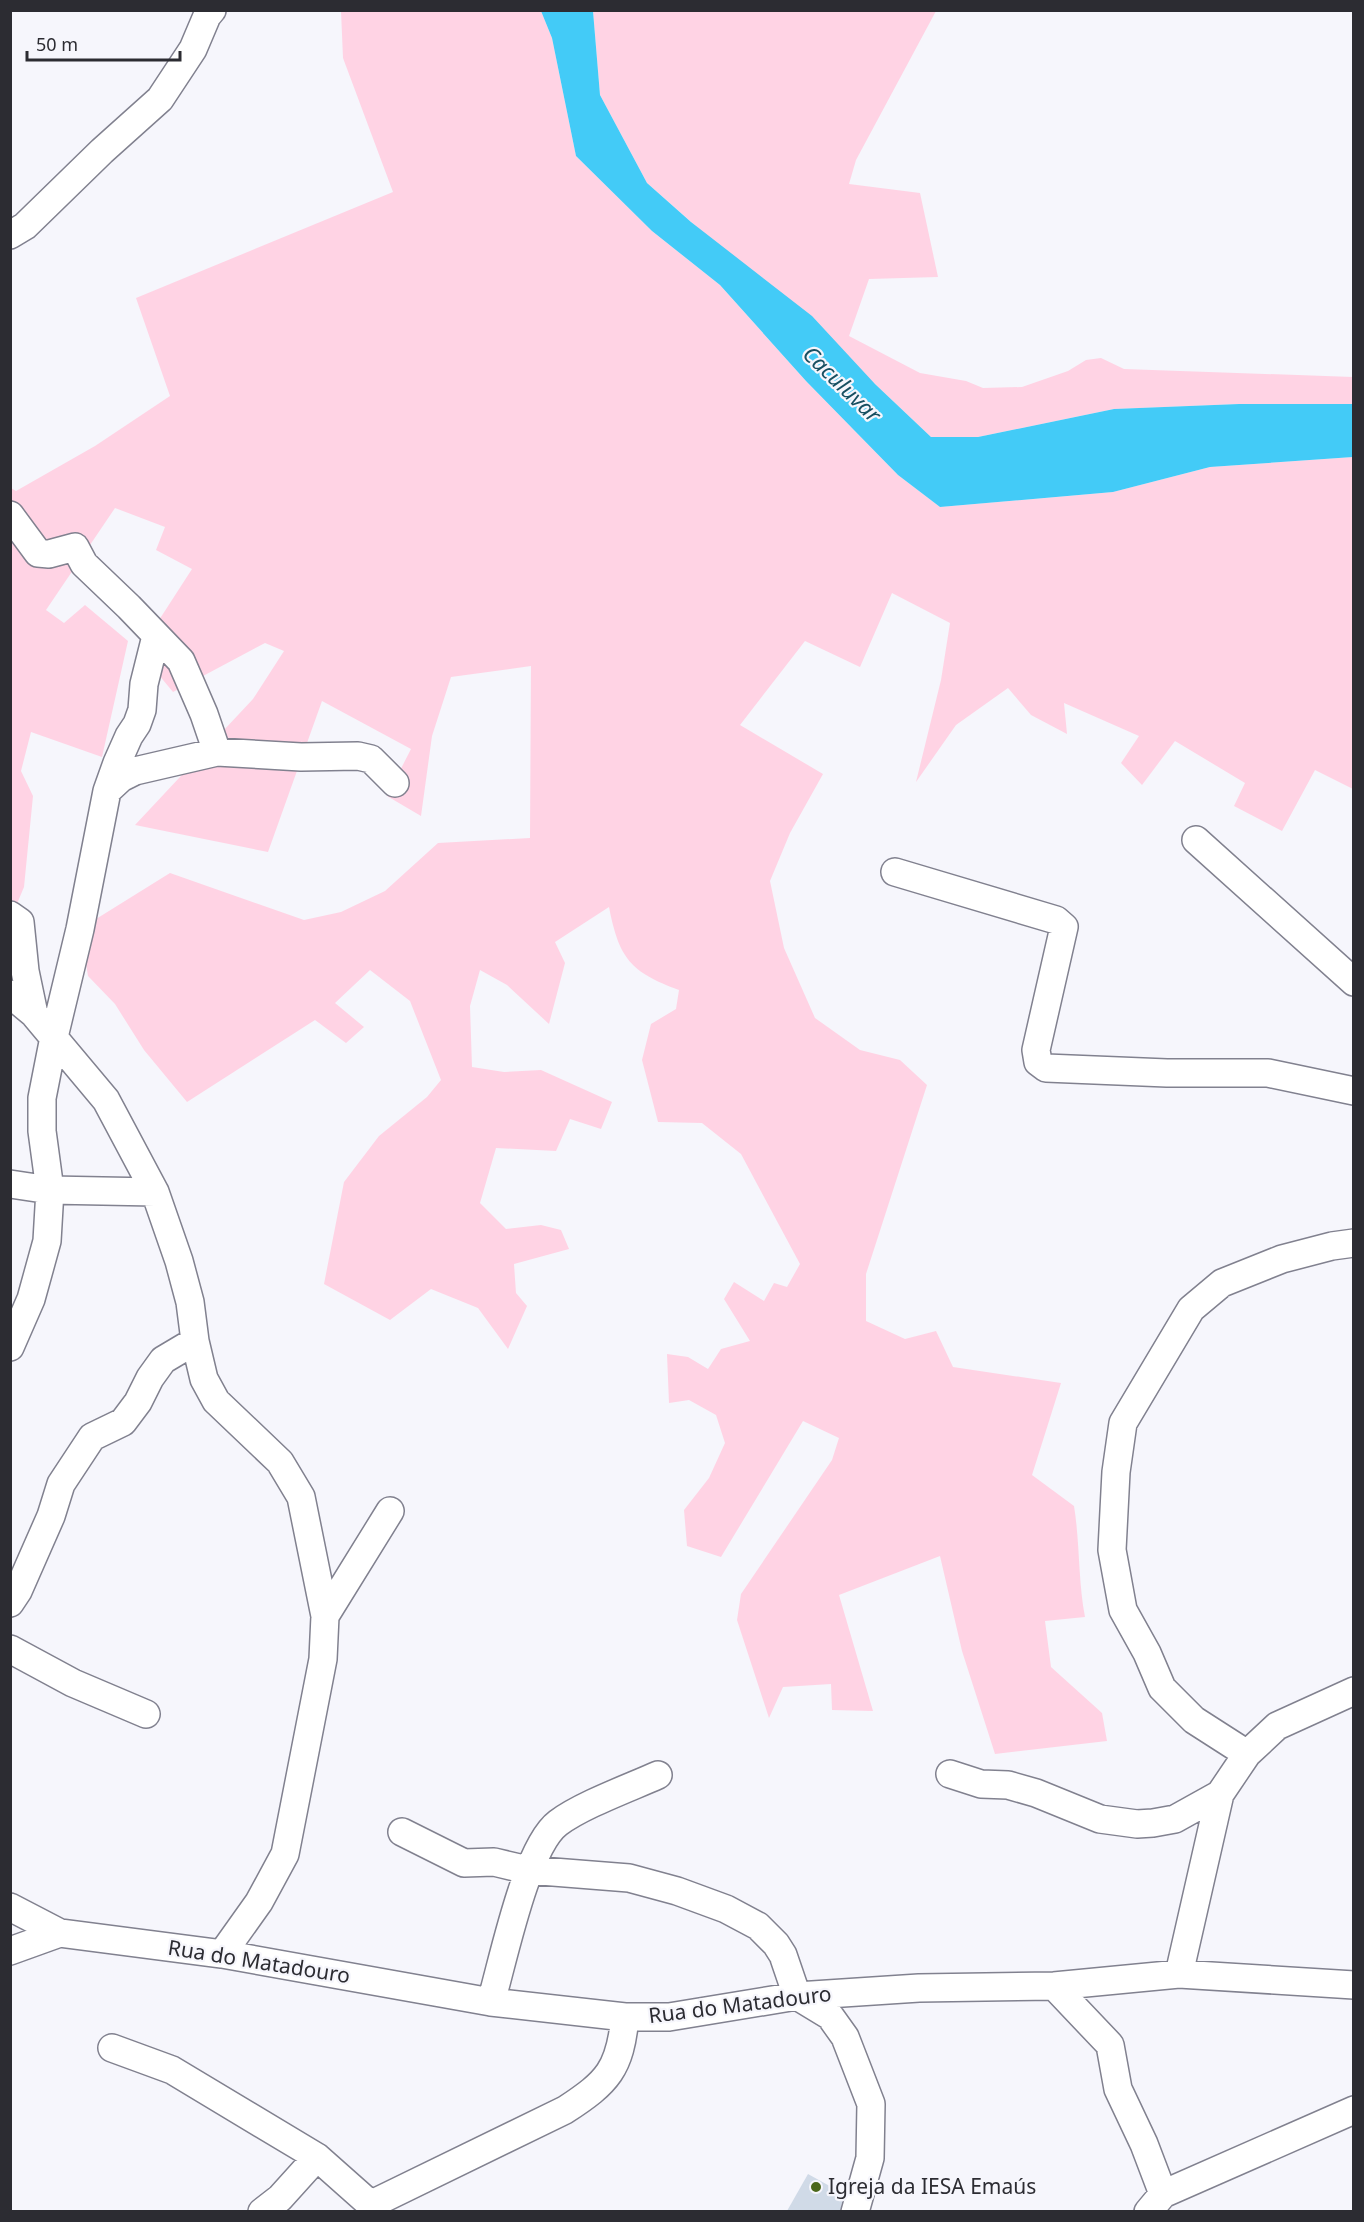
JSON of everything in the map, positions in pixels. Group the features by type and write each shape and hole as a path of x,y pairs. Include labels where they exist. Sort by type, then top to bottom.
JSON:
{"street":[{"path":"10,235 25,226 102,151 160,99 193,49 207,16 212,10"},
{"path":"10,515 38,552 49,554 75,547 84,564 181,661 204,714 217,752"},
{"path":"10,1347 32,1299 47,1241 50,1190 42,1131 42,1098 54,1037 80,929 106,791 142,710 144,684 156,636"},
{"path":"106,791 135,771 217,752 302,757 358,756 371,759 395,783"},
{"path":"1196,840 1353,982"},
{"path":"895,872 1056,920 1064,927 1036,1050 1038,1062 1046,1068 1167,1073 1268,1073 1353,1091"},
{"path":"10,915 20,922 25,971 34,1014"},
{"path":"10,994 34,1014 106,1100 155,1192 179,1261 190,1302 195,1341 204,1379 216,1401 280,1462 301,1497 325,1616 323,1659 285,1854 259,1902 222,1954"},
{"path":"10,1184 50,1190 155,1192"},
{"path":"1247,1754 1194,1720 1162,1688 1147,1653 1123,1610 1112,1550 1116,1472 1124,1423 1191,1309 1222,1283 1282,1259 1353,1243"},
{"path":"13,1588 51,1516 61,1484 92,1437 123,1422 138,1402 163,1359 195,1341"},
{"path":"325,1616 390,1511"},
{"path":"10,1649 74,1683 146,1714"},
{"path":"1179,1974 1220,1794 1247,1754 1277,1726 1353,1691"},
{"path":"950,1774 981,1784 1008,1785 1036,1793 1100,1819 1137,1824 1175,1819 1220,1794"},
{"path":"491,2002 528,1870 550,1830 566,1817 658,1775"},
{"path":"402,1832 464,1863 494,1862 528,1870 629,1878 677,1891 726,1909 758,1926 776,1944 783,1955 797,1996 830,2016 835,2023 854,2056 871,2104 870,2158 855,2211"},
{"path":"10,1907 60,1933"},
{"path":"10,1951 60,1933"},
{"name":"Rua do Matadouro","path":"60,1933 222,1954 491,2002 625,2017 669,2017 797,1996 919,1988 1054,1986 1179,1974 1353,1985"},
{"path":"1054,1986 1110,2045 1118,2089 1144,2144 1156,2202 1353,2110"},
{"path":"112,2048 172,2070 318,2157 375,2208 565,2110 591,2093 607,2076 618,2058 625,2017"},
{"path":"262,2211 280,2198 318,2157"}],"shaded area":[{"path":"341,11 541,11 552,38 576,156 652,231 720,285 806,381 898,475 940,507 1113,492 1210,467 1353,457 1353,789 1315,770 1282,831 1234,806 1245,783 1175,741 1142,785 1121,763 1139,736 1064,703 1067,734 1031,715 1008,688 956,725 916,782 941,680 950,623 892,593 860,667 805,641 740,725 823,774 790,833 770,881 784,948 815,1018 860,1050 900,1060 927,1085 866,1274 866,1321 905,1339 936,1331 953,1367 1061,1383 1032,1475 1074,1506 1085,1617 1045,1621 1051,1667 1102,1713 1107,1741 995,1754 962,1651 940,1556 839,1595 873,1711 832,1710 831,1684 783,1687 769,1718 737,1620 741,1594 832,1460 839,1438 803,1421 721,1557 687,1546 684,1510 709,1478 725,1443 716,1415 689,1400 669,1403 667,1354 688,1357 708,1369 721,1349 750,1341 724,1299 734,1282 764,1301 774,1283 787,1287 800,1264 741,1154 702,1123 658,1122 642,1060 651,1024 676,1009 679,990 649,977 629,961 617,939 609,907 555,942 565,963 549,1024 507,985 480,970 470,1006 472,1067 504,1072 541,1070 612,1102 601,1129 570,1119 556,1151 496,1148 480,1203 506,1229 541,1225 561,1230 569,1249 514,1264 516,1293 527,1306 508,1349 478,1308 431,1289 390,1320 324,1284 344,1182 379,1136 427,1097 441,1080 410,1001 370,970 335,1003 364,1027 346,1043 315,1020 187,1102 144,1050 115,1004 88,976 80,929 170,873 304,920 341,912 385,891 438,843 530,838 531,666 451,677 432,736 421,816 387,796 411,749 322,701 268,852 135,825 253,699 284,651 265,643 173,692 139,651 192,569 156,550 165,527 115,508 46,610 64,623 85,605 128,641 102,757 31,732 21,771 33,796 24,887 11,918 11,488 16,491 95,446 170,396 136,298 393,192 343,58"},
{"path":"593,11 936,11 856,160 849,184 920,193 938,277 869,279 849,336 920,373 966,381 983,388 1022,387 1068,371 1086,360 1101,358 1124,369 1353,377 1353,404 1239,404 1114,409 978,437 931,437 875,384 647,183 600,95"}],"water":[{"name":"Caculuvar","path":"541,11 593,11 600,95 647,183 691,222 812,316 875,384 931,437 978,437 1114,409 1239,404 1353,404 1353,457 1210,467 1113,492 940,507 898,475 806,381 720,285 652,231 576,156 552,38"}],"building":[{"name":"Igreja da IESA Emaús","path":"808,2174 844,2194 840,2211 787,2211"}],"place":[{"name":"Igreja da IESA Emaús","path":"816,2187"}]}
